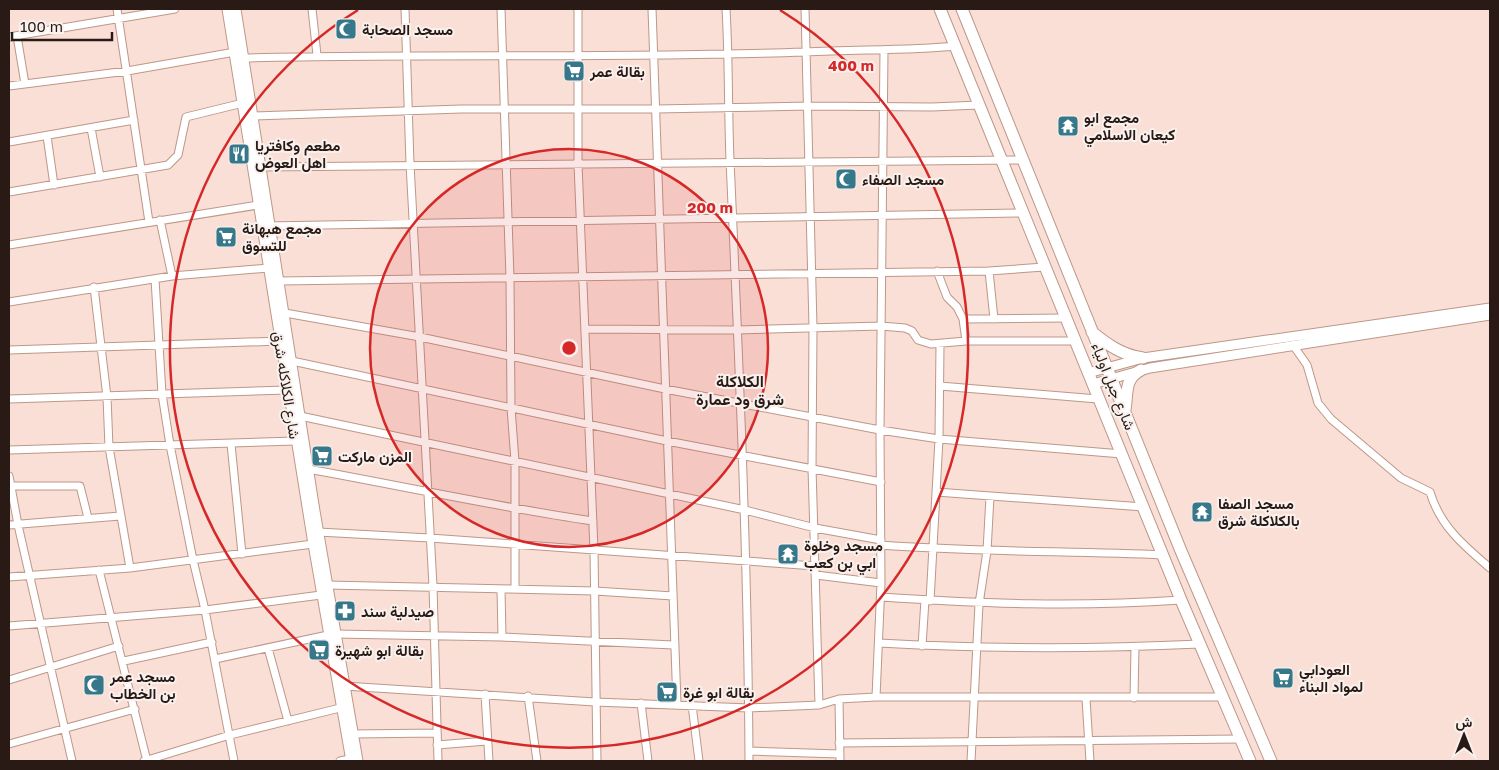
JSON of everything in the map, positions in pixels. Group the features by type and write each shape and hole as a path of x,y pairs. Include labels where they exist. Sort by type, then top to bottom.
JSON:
{"highway":[{"name":"شارع جبل اولياء","path":"940,9 1098,399 1250,761"},
{"name":"شارع جبل اولياء","path":"962,9 1125,414 1271,761"},
{"path":"1092,332 1110,346 1131,356 1142,364 1128,382 1125,414"}],"street":[{"path":"117,9 149,222"},
{"path":"9,37 175,9"},
{"name":"شارع الكلاكله شرق","path":"227,9 258,205 266,226 285,314 327,585 340,708 353,760"},
{"name":"شارع الكلاكله شرق","path":"236,9 261,167 269,268 288,390 321,595 344,686 353,734 353,760"},
{"path":"312,9 317,55"},
{"path":"405,9 410,164 429,491 438,761"},
{"path":"501,9 510,278 511,408 515,462 515,589"},
{"path":"578,9 578,164 590,423 590,477 595,591 597,761"},
{"path":"652,9 664,276 673,645 677,704"},
{"path":"726,9 730,163 742,402 741,456 745,510 750,761"},
{"path":"806,9 809,106 809,216 813,327 812,468 818,705"},
{"path":"17,36 24,84"},
{"path":"244,58 317,55 728,55 956,46"},
{"path":"876,697 881,597 881,215 884,50"},
{"path":"9,86 127,71 235,52"},
{"path":"9,192 141,171 174,161 178,155 184,120 189,115 243,103"},
{"path":"253,116 503,108 656,109 809,106 980,106"},
{"path":"9,142 134,120"},
{"path":"91,128 100,177"},
{"path":"47,136 54,185"},
{"path":"261,167 410,164 505,165 1022,160"},
{"path":"9,245 258,205"},
{"path":"266,226 1022,213"},
{"path":"160,220 172,276"},
{"path":"279,281 989,271 1044,267"},
{"path":"9,302 172,276 269,268"},
{"path":"937,271 947,297 957,307 963,319 966,341"},
{"path":"989,271 994,319"},
{"path":"155,279 162,394 170,445 192,560 206,610 234,761"},
{"path":"94,287 107,396 110,446 130,568"},
{"path":"1090,378 1106,367 1142,364 1490,308"},
{"path":"285,314 420,337 880,430 939,439 1122,454"},
{"path":"1220,352 1293,345 1490,315"},
{"path":"963,319 1066,318"},
{"path":"586,329 738,330 881,326 905,328 912,331 922,342 940,344 966,341 1075,341"},
{"path":"9,350 281,340"},
{"path":"922,646 928,601 936,492 939,439 940,344"},
{"path":"1293,345 1307,365 1318,403 1331,419 1401,478 1430,492 1435,509 1450,532 1490,568"},
{"path":"292,361 590,423 667,441 881,482"},
{"path":"1090,378 1111,378 1142,364"},
{"path":"940,386 1098,399"},
{"path":"9,400 288,390"},
{"path":"300,416 745,510 814,528 881,542 932,548 987,551 1056,551 1163,555"},
{"path":"9,450 296,441"},
{"path":"231,444 242,554"},
{"path":"308,469 429,491 516,510 593,521"},
{"path":"9,476 18,525 42,623 72,761"},
{"path":"10,486 80,486 88,518"},
{"path":"936,492 1144,507"},
{"path":"971,761 980,604 987,551 990,497"},
{"path":"9,525 120,516"},
{"path":"318,532 430,538 815,566"},
{"path":"9,576 130,568 313,544"},
{"path":"99,570 124,661 146,761 230,735 340,708"},
{"path":"816,575 881,584"},
{"path":"327,585 501,588 673,596"},
{"path":"501,588 502,637"},
{"path":"9,626 112,616 206,610 321,595"},
{"path":"881,597 980,604 1104,605 1181,600"},
{"path":"215,659 332,634 502,637 673,645"},
{"path":"124,661 212,642"},
{"path":"879,643 978,648 1135,647 1200,644"},
{"path":"9,680 119,646"},
{"path":"1134,698 1135,647"},
{"path":"268,648 288,721"},
{"path":"344,686 436,693 528,696 595,702 749,708 818,705 839,699 876,697 1222,698"},
{"path":"485,694 489,761"},
{"path":"528,696 537,761"},
{"path":"749,751 840,758 839,699"},
{"path":"1086,699 1090,761"},
{"path":"641,703 648,761"},
{"path":"692,705 699,761"},
{"path":"9,744 135,709"},
{"path":"353,734 436,733"},
{"path":"839,743 1241,739"},
{"path":"437,745 487,741"},
{"path":"340,761 353,760"}],"place":[{"name":"مسجد الصحابة","path":"346,29"},
{"name":"بقالة عمر","path":"574,71"},
{"name":"مجمع ابو كيعان الاسلامي","path":"1068,126"},
{"name":"مطعم وكافتريا اهل العوض","path":"239,154"},
{"name":"مسجد الصفاء","path":"846,179"},
{"name":"مجمع هبهانة للتسوق","path":"226,237"},
{"name":"المزن ماركت","path":"322,456"},
{"name":"مسجد الصفا بالكلاكلة شرق","path":"1202,512"},
{"name":"مسجد وخلوة ابي بن كعب","path":"788,554"},
{"name":"صيدلية سند","path":"345,611"},
{"name":"بقالة ابو شهيرة","path":"319,650"},
{"name":"العودابي لمواد البناء","path":"1283,678"},
{"name":"مسجد عمر بن الخطاب","path":"94,685"},
{"name":"بقالة ابو غرة","path":"667,692"}],"district":[{"name":"الكلاكلة شرق ود عمارة","path":"740,390"}]}
